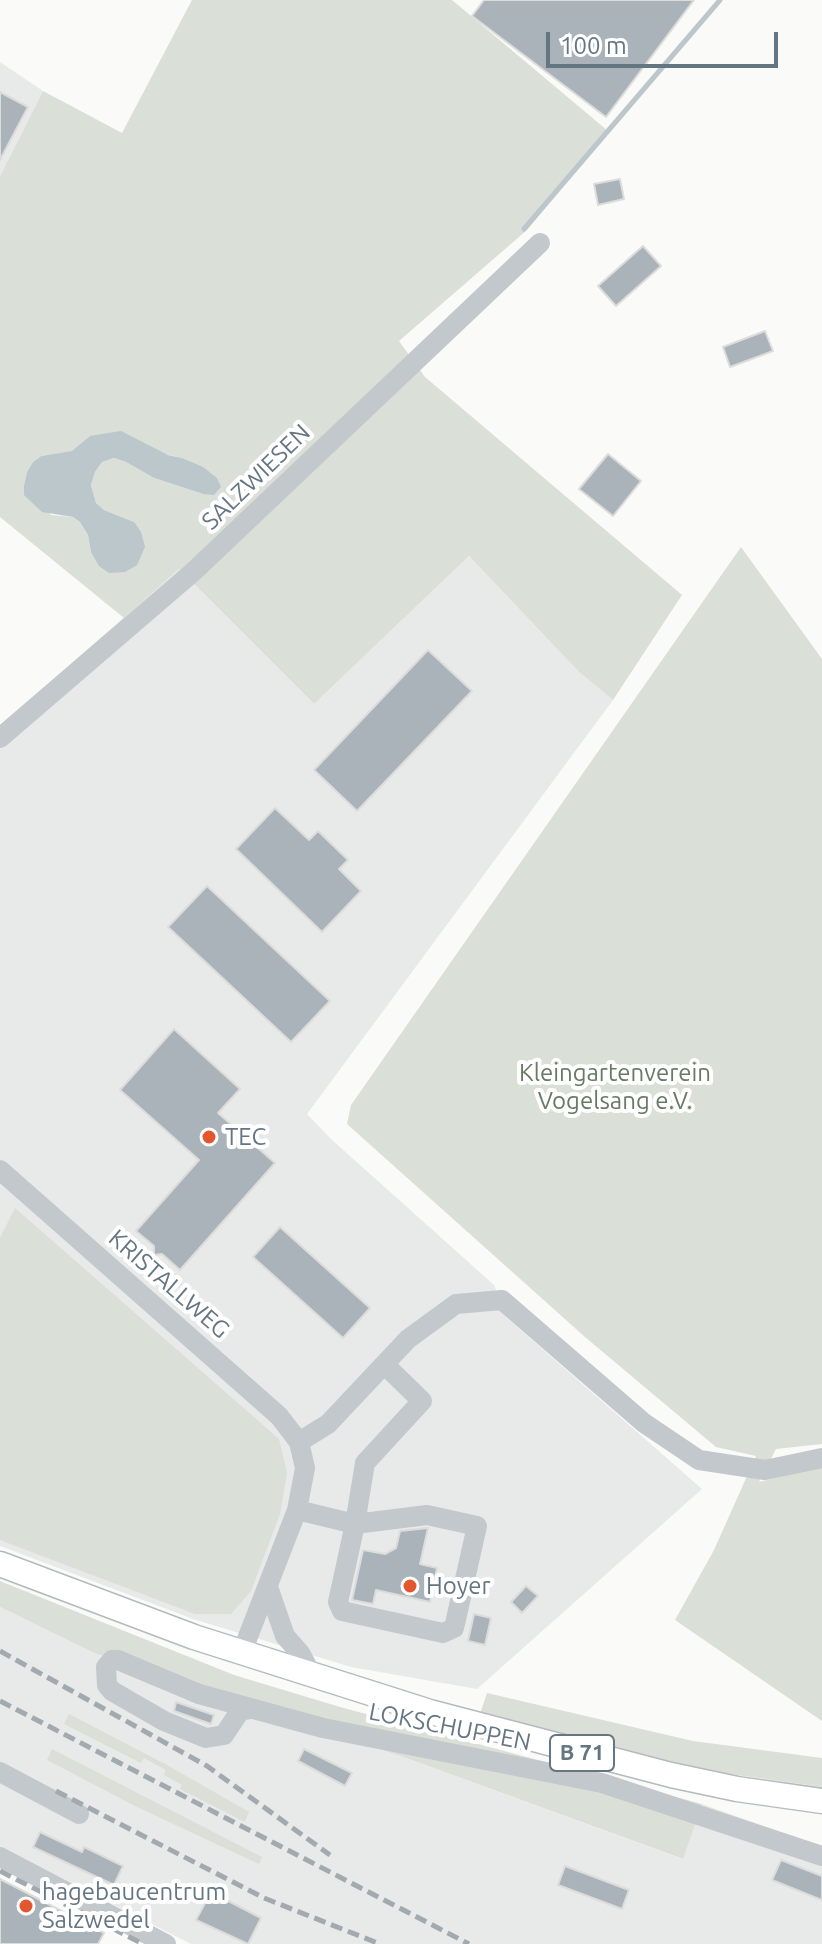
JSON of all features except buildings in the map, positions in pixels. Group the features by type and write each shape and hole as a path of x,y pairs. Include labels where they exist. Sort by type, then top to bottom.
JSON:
{"main road":[{"name":"B 71","path":"0,1564 111,1607 430,1712 632,1766 737,1789 822,1801"}],"street":[{"name":"SALZWIESEN","path":"0,738 193,572 540,243"},
{"name":"KRISTALLWEG","path":"0,1170 279,1416 299,1442"},
{"path":"242,1652 297,1510 305,1468 299,1442 328,1424 408,1339 456,1304 502,1300 644,1423 699,1460 765,1470 822,1458"},
{"path":"297,1510 355,1524 427,1515 477,1526 454,1628 443,1633 342,1611 338,1602 355,1524 365,1463 422,1401 385,1365"},
{"path":"268,1587 285,1636 300,1653 312,1675"},
{"name":"LOKSCHUPPEN","path":"250,1709 240,1711 224,1735 206,1738 164,1721 112,1691 107,1685 106,1667 112,1660 118,1660 166,1681 250,1709 323,1728 602,1783 822,1856"},
{"path":"0,1772 79,1814"},
{"path":"0,1857 166,1944"}],"shaded area":[{"path":"0,62 43,91 0,176"},
{"path":"121,431 168,455 203,467 217,478 221,487 214,495 203,494 154,478 114,458 102,462 91,485 96,503 104,510 134,522 145,547 137,565 125,572 109,573 99,566 91,552 88,535 80,522 73,517 42,512 24,495 24,485 27,472 41,456 72,451 90,436"},
{"path":"469,556 579,672 613,700 307,1114 494,1285 506,1317 702,1489 477,1689 351,1667 193,1619 0,1546 0,726 179,569 314,704"},
{"path":"0,1607 94,1653 409,1759 682,1859 702,1804 822,1847 822,1944 191,1944 0,1847"}],"green space":[{"path":"192,0 452,0 608,131 527,230 399,341 425,377 682,595 613,700 579,672 469,556 314,704 179,569 124,618 0,517 0,176 43,91 122,133","holes":["90,436 182,458 203,494 154,478 114,458 102,462 91,485 96,503 104,510 134,522 91,552 88,535 80,522 73,517 51,515 24,485 27,472 41,456 73,451"]},
{"name":"Kleingartenverein Vogelsang e.V.","path":"741,547 822,659 822,1444 776,1449 759,1482 822,1466 822,1721 675,1620 714,1550 756,1456 716,1447 585,1337 347,1124 351,1105"},
{"path":"15,1208 279,1439 287,1473 280,1514 251,1591 231,1614 195,1614 0,1540 0,1238"},
{"path":"0,1581 234,1675 340,1707 702,1804 683,1859 409,1759 94,1653 0,1607"},
{"path":"487,1693 693,1741 822,1758 822,1787 687,1768 480,1714"},
{"path":"69,1714 249,1812 245,1822 180,1789 182,1785 164,1775 166,1770 144,1758 141,1763 64,1724"},
{"path":"52,1749 262,1857 259,1864 137,1807 47,1760"}],"waterway":[{"path":"524,229 720,0"}],"railway":[{"path":"0,1651 207,1766 330,1855"},
{"path":"0,1701 469,1944"},
{"path":"56,1791 264,1898 380,1944"},
{"path":"0,1871 143,1944"}],"place":[{"name":"TEC","path":"209,1137"},
{"name":"Hoyer","path":"410,1586"},
{"name":"hagebaucentrum Salzwedel","path":"26,1906"}]}
